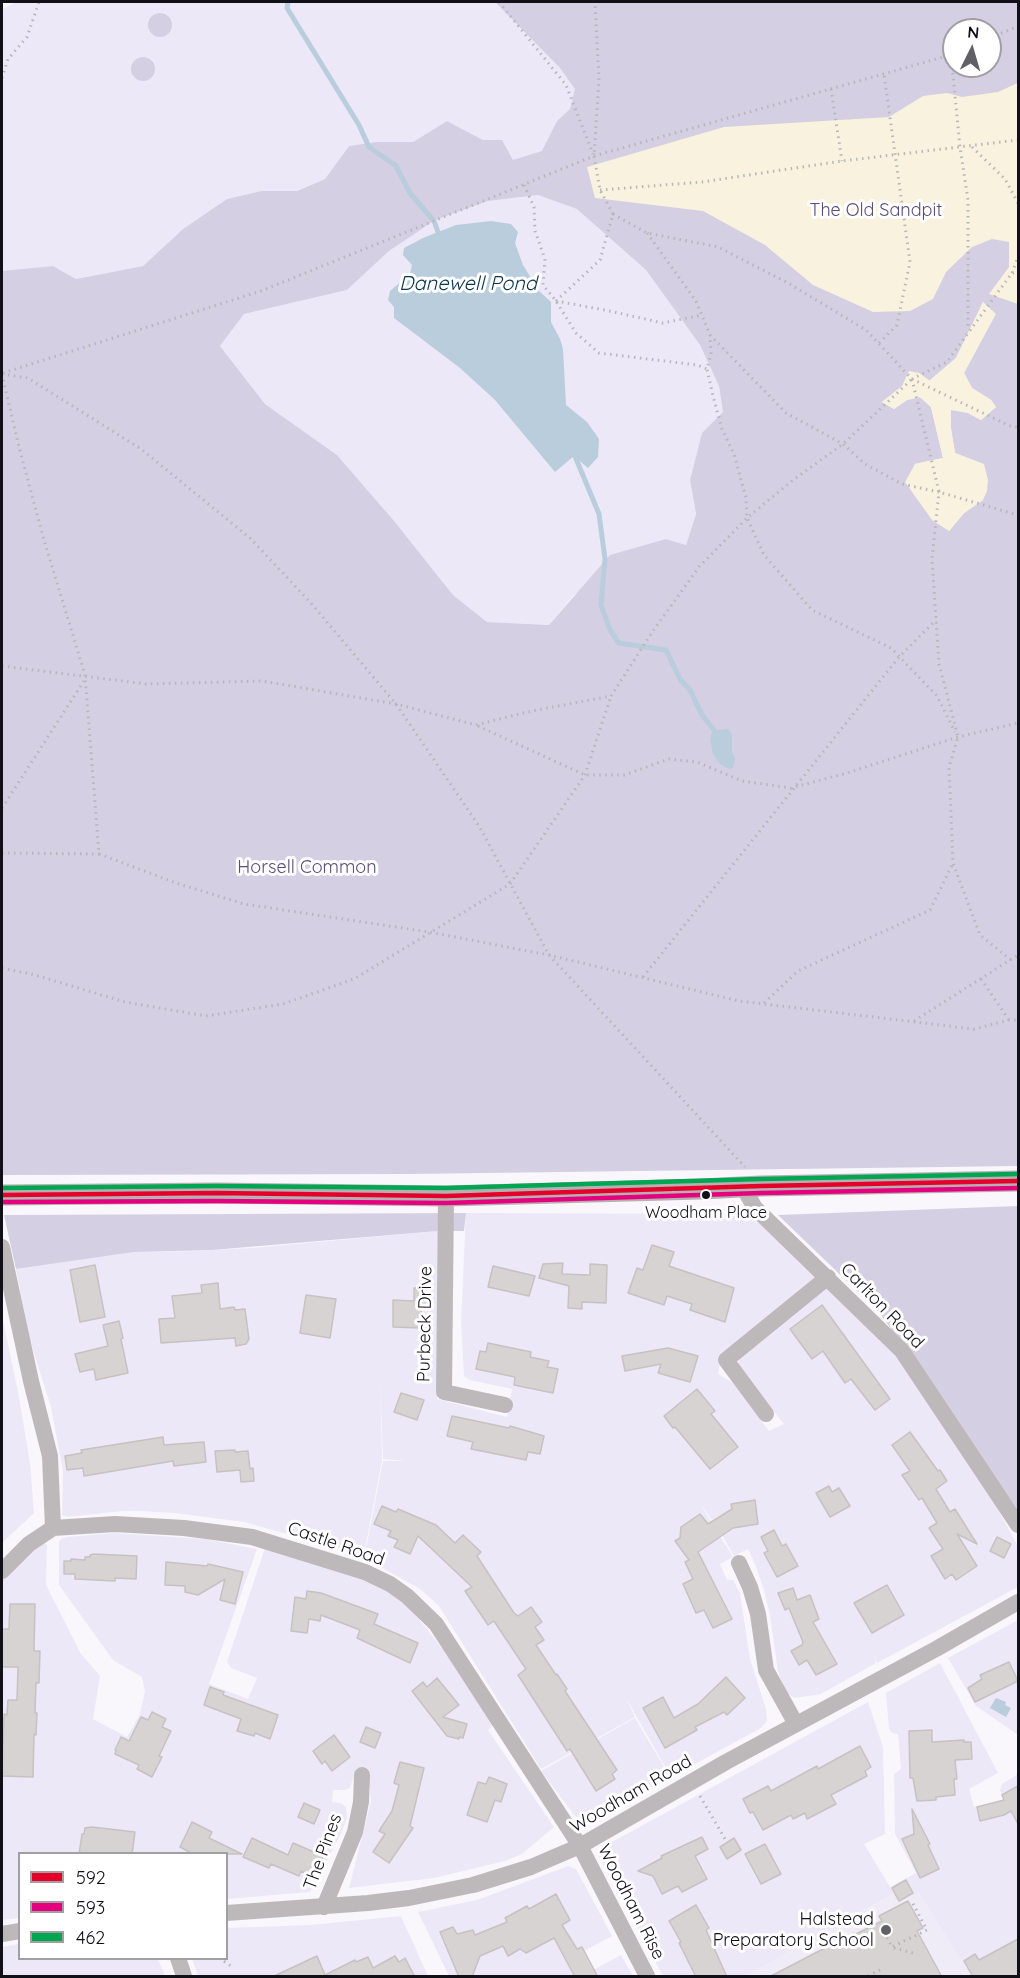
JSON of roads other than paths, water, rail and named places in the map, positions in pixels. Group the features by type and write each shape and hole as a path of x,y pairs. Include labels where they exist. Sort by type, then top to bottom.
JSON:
{"main road":[{"path":"2,1195 216,1193 446,1196 1018,1182"}],"street":[{"name":"Carlton Road","path":"752,1187 755,1208 902,1351 1018,1525"},
{"name":"Purbeck Drive","path":"446,1196 444,1392 505,1405"},
{"path":"2,1247 50,1456 54,1528"},
{"path":"766,1414 726,1360 828,1277"},
{"name":"Castle Road","path":"2,1571 29,1544 54,1528 115,1524 184,1528 252,1537 372,1574 407,1596 436,1624 580,1846"},
{"path":"739,1563 750,1587 758,1614 766,1670 796,1725"},
{"name":"Woodham Road","path":"228,1913 324,1907 409,1898 473,1885 531,1867 580,1846 1018,1602"},
{"name":"The Pines","path":"324,1907 355,1832 362,1775"},
{"name":"Woodham Rise","path":"580,1846 647,1977"},
{"path":"2,1934 18,1930"},
{"path":"178,1960 184,1977"}],"water":[{"name":"Danewell Pond","path":"491,221 511,224 518,232 515,243 523,265 539,291 551,302 551,322 563,349 566,405 587,422 599,439 598,457 588,468 574,456 555,472 495,400 460,368 394,318 394,307 388,300 390,291 410,274 412,265 403,255 404,248 456,225"},
{"path":"728,729 732,734 732,752 735,759 733,768 729,769 720,764 713,754 710,739 712,732"},
{"path":"996,1698 1006,1702 1005,1705 1011,1708 1006,1717 990,1708"}],"waterway":[{"path":"288,2 287,8 359,125 369,147 396,166 410,193 434,221 438,232"},
{"path":"572,449 599,514 605,559 601,605 610,630 619,643 666,650 680,679 690,690 702,715 714,730"}],"place":[{"name":"Woodham Place","path":"706,1195"},
{"name":"Halstead Preparatory School","path":"886,1930"}],"park label":[{"name":"The Old Sandpit","path":"876,211"},
{"name":"Horsell Common","path":"307,868"}]}
